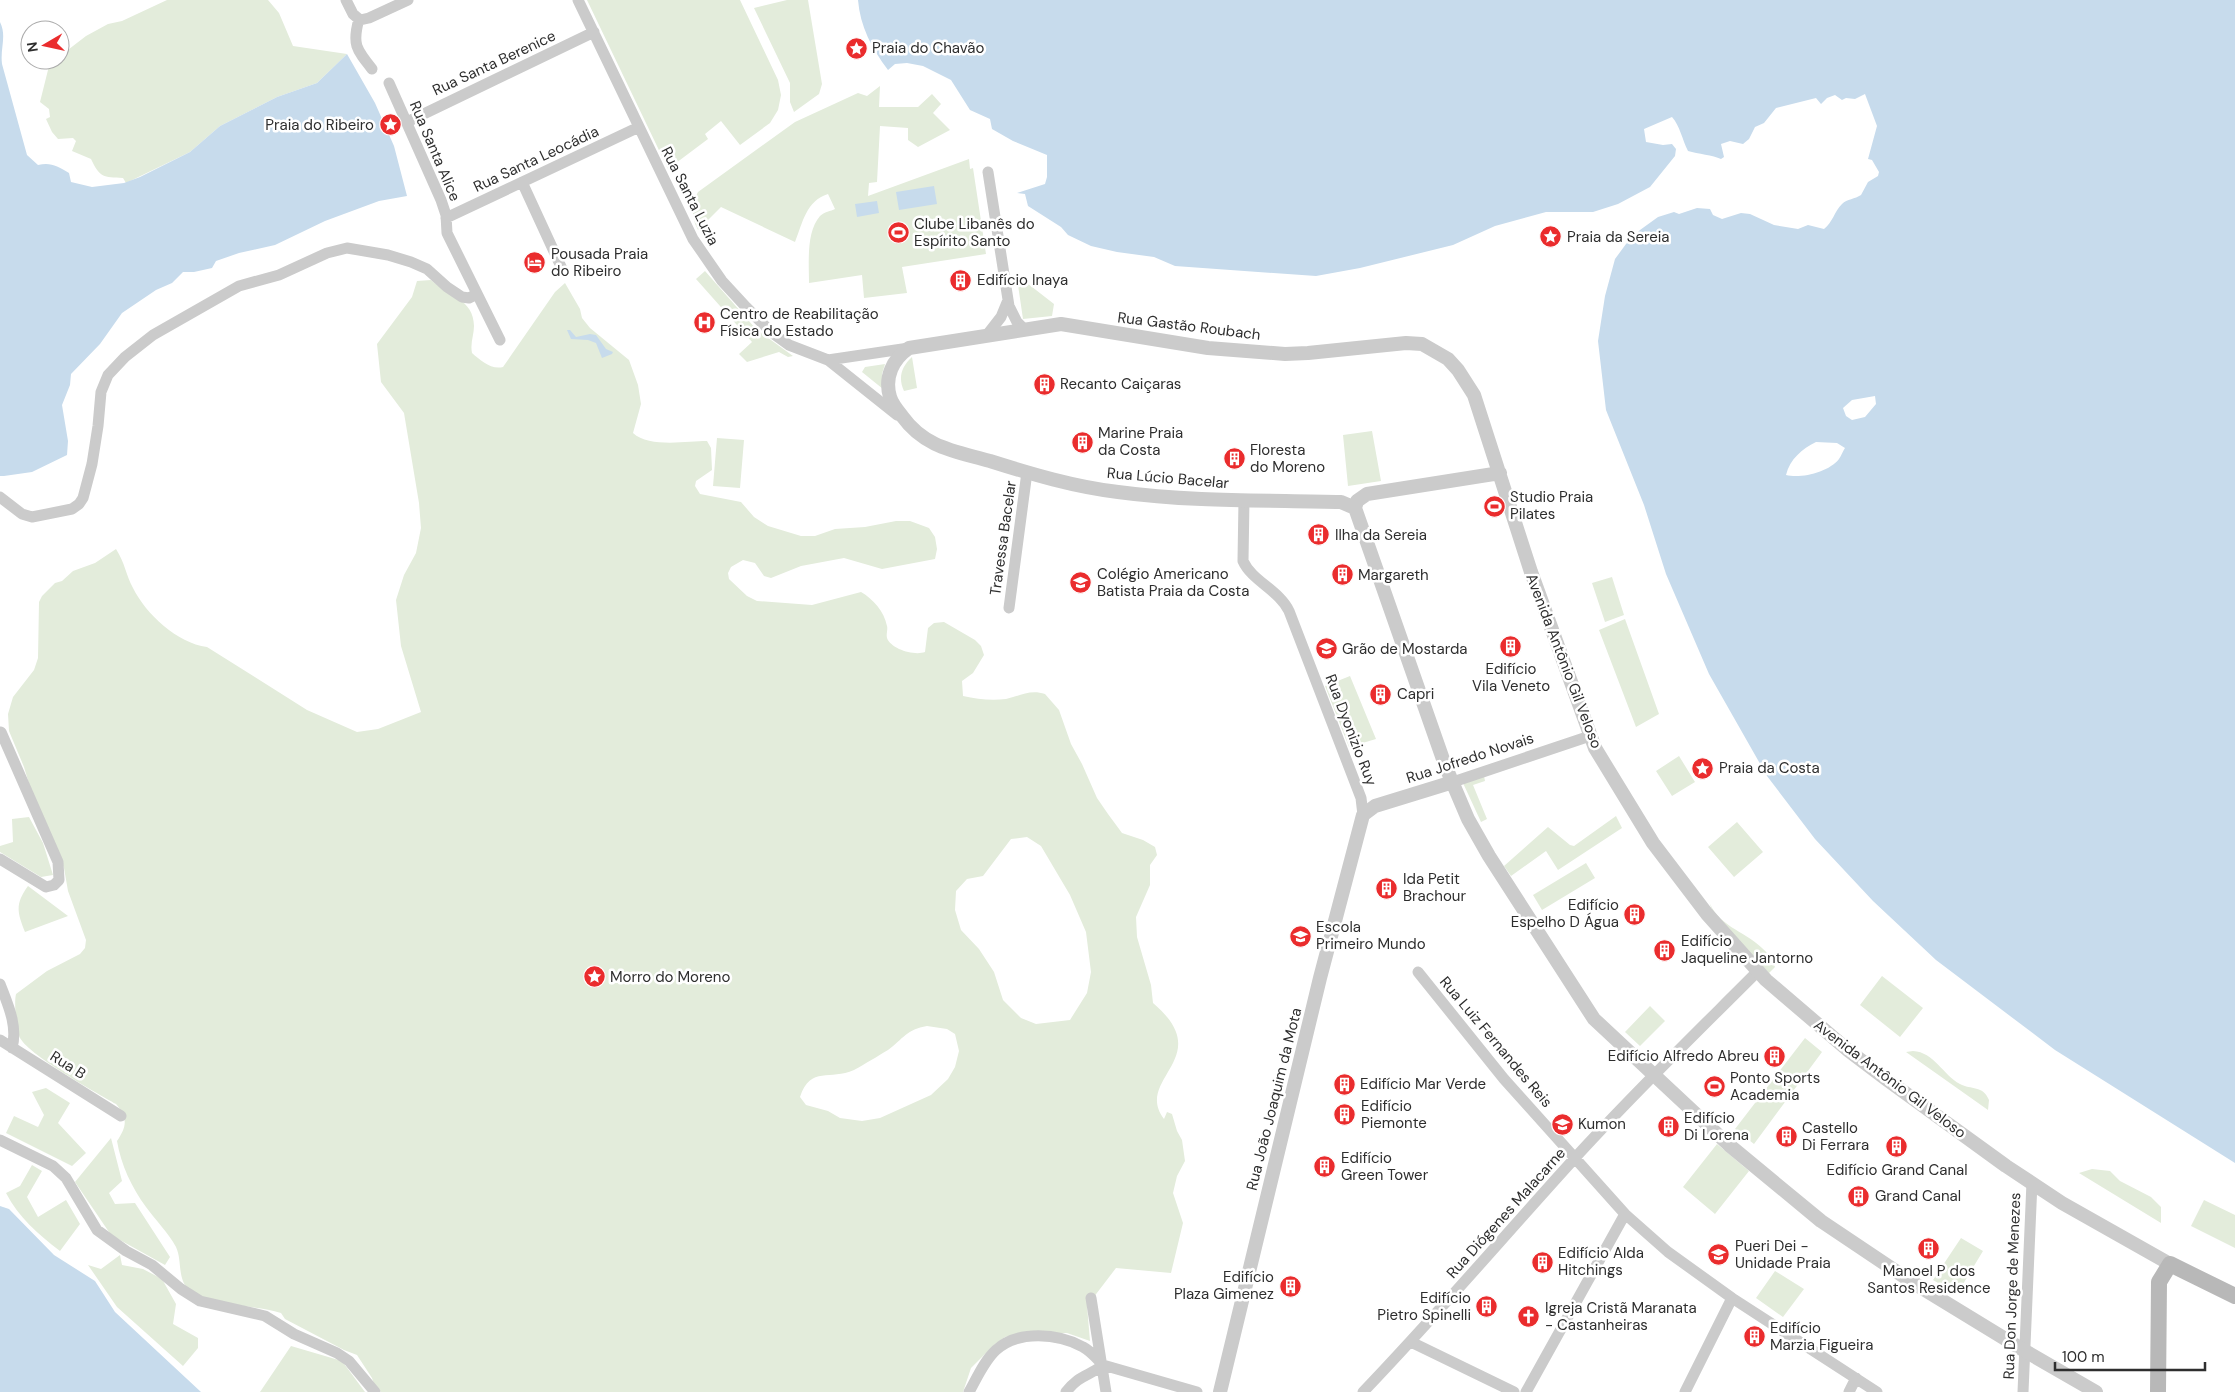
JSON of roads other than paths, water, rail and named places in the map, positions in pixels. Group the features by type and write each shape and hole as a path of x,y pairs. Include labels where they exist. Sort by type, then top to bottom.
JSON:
{"main road":[{"name":"Avenida Antônio Gil Veloso","path":"2170,1264 2235,1296"},
{"path":"2158,1392 2159,1282 2170,1264"}],"street":[{"path":"346,0 353,14 359,19 369,18 408,0"},
{"name":"Rua Santa Luzia","path":"578,0 693,239 722,281 771,332 789,345 828,360"},
{"path":"359,19 355,41 357,49 372,69"},
{"name":"Rua Santa Berenice","path":"406,122 594,32"},
{"name":"Rua Santa Alice","path":"389,83 437,189 446,218 447,233 500,340"},
{"name":"Rua Santa Leocádia","path":"446,218 639,127"},
{"path":"988,172 1008,300 1014,317 1024,329"},
{"path":"522,182 563,271"},
{"path":"0,497 22,514 32,517 64,510 79,504 83,498 92,464 101,392 108,374 125,357 153,335 239,286 279,275 327,253 347,248 370,251 405,260 427,269 446,287 462,297 469,298 477,294"},
{"path":"987,335 1001,317 1008,300"},
{"name":"Rua Gastão Roubach","path":"828,360 1056,324 1076,325 1150,340 1200,347 1285,354 1406,343 1422,344 1448,359 1467,382 1474,395 1500,473"},
{"path":"908,424 891,400 888,381 895,362 909,348"},
{"name":"Rua Lúcio Bacelar","path":"828,360 908,424 915,432 938,447 1027,472 1119,492 1180,498 1341,502 1355,508"},
{"name":"Travessa Bacelar","path":"1009,608 1027,472"},
{"path":"1500,473 1368,494 1357,501 1355,508 1453,782 1468,818 1489,856 1594,1019 1734,1150 1821,1221 1912,1282 2024,1351 2096,1392"},
{"name":"Avenida Antônio Gil Veloso","path":"1500,473 1531,572 1590,736 1653,843 1707,914 1757,972 1849,1051 1886,1079 2006,1166 2062,1203 2170,1264"},
{"name":"Rua Dyonizio Ruy","path":"1244,500 1243,560 1248,569 1280,598 1289,611 1360,798 1363,815"},
{"path":"0,859 46,887 54,885 59,880 58,862 1,732"},
{"name":"Rua Jofredo Novais","path":"1363,815 1375,806 1590,736"},
{"name":"Rua João Joaquim da Mota","path":"1220,1392 1322,970 1363,815"},
{"name":"Rua Luiz Fernandes Reis","path":"1418,972 1504,1079 1625,1214 1668,1252 1732,1298 1877,1392"},
{"name":"Rua Diógenes Malacarne","path":"1363,1392 1411,1342 1575,1158 1653,1076 1757,972"},
{"path":"0,984 14,1026 15,1037 12,1048"},
{"name":"Rua B","path":"0,1040 121,1116"},
{"path":"0,1140 53,1166 66,1178 97,1230 126,1251 161,1272 186,1293 200,1301 265,1316 294,1334 337,1353 349,1361 375,1392"},
{"name":"Rua Don Jorge de Menezes","path":"2023,1392 2032,1182"},
{"path":"1526,1392 1625,1214"},
{"path":"1091,1298 1106,1392"},
{"path":"1685,1392 1732,1298"},
{"path":"969,1392 994,1351 1008,1342 1021,1338 1049,1337 1068,1340 1084,1347 1103,1365 1197,1392"},
{"path":"1411,1342 1514,1392"},
{"path":"1066,1392 1080,1377 1096,1371 1103,1365"},
{"path":"1849,1392 1856,1378"}],"water":[{"path":"858,0 2235,0 2235,1163 2055,1050 1936,960 1873,901 1815,839 1767,776 1709,674 1666,574 1644,505 1606,410 1598,341 1605,296 1615,259 1626,244 1640,230 1658,217 1674,212 1679,214 1697,208 1710,209 1713,215 1722,219 1741,213 1750,214 1774,225 1798,229 1808,225 1824,229 1842,204 1861,195 1868,182 1878,176 1879,172 1872,160 1868,159 1877,126 1865,94 1855,99 1846,98 1842,100 1835,95 1827,98 1821,104 1816,98 1776,108 1764,123 1755,127 1749,139 1743,144 1730,141 1721,144 1724,157 1721,159 1688,151 1672,117 1644,129 1646,142 1663,145 1672,144 1676,149 1675,156 1650,187 1618,204 1593,212 1546,212 1495,226 1453,245 1360,268 1316,276 1175,266 1154,257 1091,246 1068,235 1061,227 1028,206 1025,194 1017,193 1045,184 1047,177 1047,155 1013,141 992,129 990,119 970,110 951,80 923,66 907,63 895,64 888,70 868,37 859,10","holes":["1875,396 1876,404 1865,417 1852,420 1846,416 1843,408 1852,400","1816,442 1837,443 1845,448 1839,459 1829,468 1807,475 1786,475 1790,464 1797,455"]},
{"path":"0,22 3,32 2,64 27,155 38,165 47,164 61,168 69,173 71,182 92,187 124,183 140,177 190,152 220,126 277,97 317,83 347,54 375,103 394,146 407,196 379,201 325,221 275,245 239,253 216,261 212,268 194,272 183,272 172,283 156,290 122,313 100,344 71,374 70,385 62,405 68,441 67,455 32,472 4,476 0,476"},
{"path":"934,186 937,204 899,210 896,192"},
{"path":"877,201 879,213 857,217 855,204"},
{"path":"567,330 570,330 576,337 590,334 596,335 606,349 613,352 612,354 602,358 596,343 588,340 571,339"},
{"path":"0,1206 9,1209 54,1255 95,1281 115,1312 201,1392 0,1392"}],"place":[{"name":"Praia do Chavão","path":"856,48"},
{"name":"Praia do Ribeiro","path":"390,125"},
{"name":"Clube Libanês do Espírito Santo","path":"898,233"},
{"name":"Praia da Sereia","path":"1551,237"},
{"name":"Pousada Praia do Ribeiro","path":"535,263"},
{"name":"Edifício Inaya","path":"961,280"},
{"name":"Centro de Reabilitação Física do Estado","path":"704,323"},
{"name":"Recanto Caiçaras","path":"1044,384"},
{"name":"Marine Praia da Costa","path":"1082,442"},
{"name":"Floresta do Moreno","path":"1234,459"},
{"name":"Studio Praia Pilates","path":"1494,506"},
{"name":"Ilha da Sereia","path":"1319,535"},
{"name":"Margareth","path":"1342,575"},
{"name":"Colégio Americano Batista Praia da Costa","path":"1081,583"},
{"name":"Edifício Vila Veneto","path":"1511,646"},
{"name":"Grão de Mostarda","path":"1326,649"},
{"name":"Capri","path":"1381,694"},
{"name":"Praia da Costa","path":"1703,768"},
{"name":"Ida Petit Brachour","path":"1387,888"},
{"name":"Edifício Espelho D Água","path":"1635,914"},
{"name":"Escola Primeiro Mundo","path":"1300,936"},
{"name":"Edifício Jaqueline Jantorno","path":"1665,950"},
{"name":"Morro do Moreno","path":"594,977"},
{"name":"Edifício Alfredo Abreu","path":"1775,1056"},
{"name":"Edifício Mar Verde","path":"1344,1084"},
{"name":"Ponto Sports Academia","path":"1714,1087"},
{"name":"Edifício Piemonte","path":"1345,1115"},
{"name":"Kumon","path":"1562,1124"},
{"name":"Edifício Di Lorena","path":"1668,1127"},
{"name":"Castello Di Ferrara","path":"1786,1137"},
{"name":"Edifício Grand Canal","path":"1897,1147"},
{"name":"Edifício Green Tower","path":"1325,1167"},
{"name":"Grand Canal","path":"1859,1196"},
{"name":"Manoel P dos Santos Residence","path":"1929,1248"},
{"name":"Pueri Dei - Unidade Praia","path":"1719,1255"},
{"name":"Edifício Alda Hitchings","path":"1542,1262"},
{"name":"Edifício Plaza Gimenez","path":"1290,1286"},
{"name":"Edifício Pietro Spinelli","path":"1487,1307"},
{"name":"Igreja Cristã Maranata - Castanheiras","path":"1529,1317"},
{"name":"Edifício Marzia Figueira","path":"1754,1337"}]}
